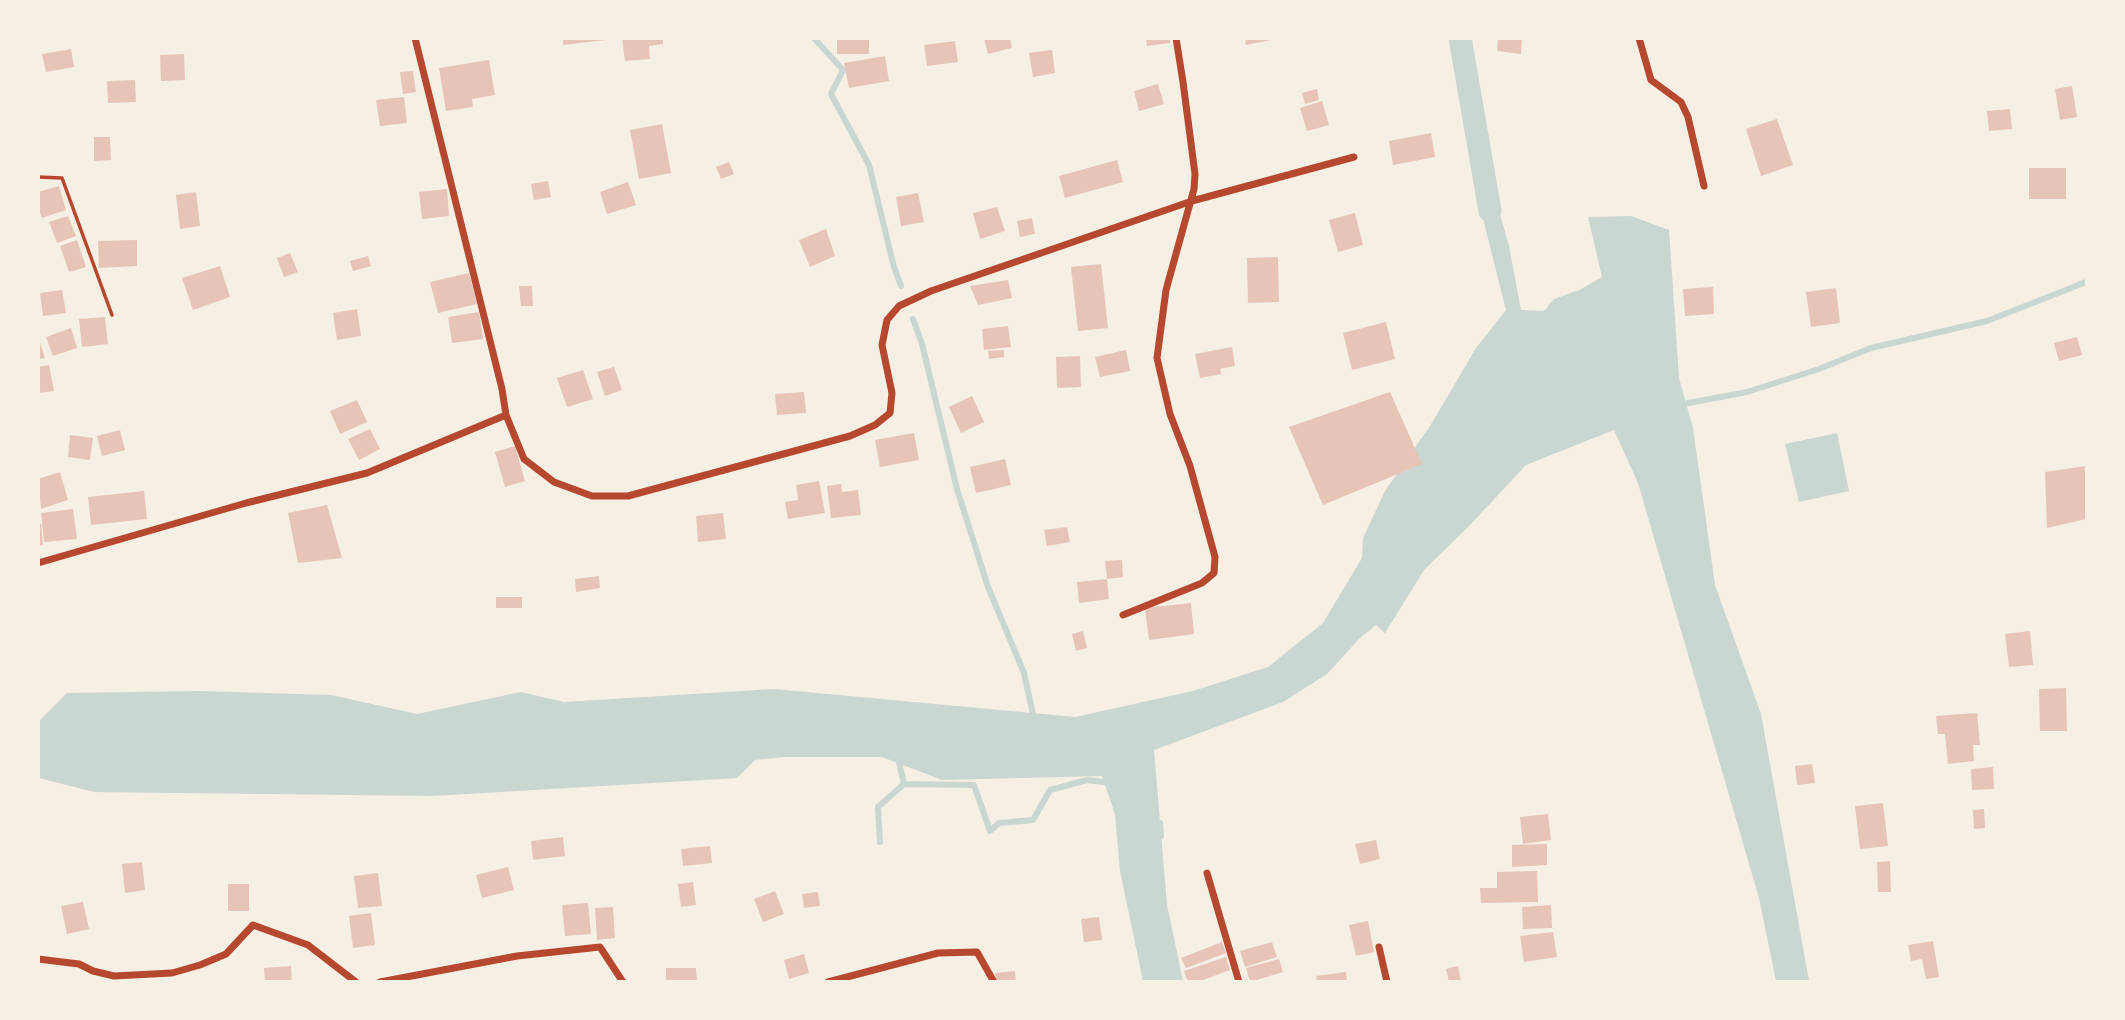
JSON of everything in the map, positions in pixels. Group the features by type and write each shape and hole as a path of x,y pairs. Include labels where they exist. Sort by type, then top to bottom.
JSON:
{"street":[{"path":"415,38 502,388 506,415 524,459 554,482 592,496 628,496 850,436 875,425 890,413 892,393 882,345 887,320 899,306 931,291 1192,201 1354,157"},
{"path":"1123,615 1202,583 1214,573 1215,556 1190,466 1170,414 1157,358 1166,290 1192,201 1195,174 1175,38"},
{"path":"1639,38 1651,80 1681,102 1688,117 1704,186"},
{"path":"38,563 246,503 367,473 506,415"},
{"path":"1207,873 1239,982"},
{"path":"38,959 79,964 114,976 172,973 226,954 253,925 308,945 356,982"},
{"path":"380,982 517,956 600,947 623,982"},
{"path":"1379,947 1387,982"},
{"path":"828,982 938,953 977,952 994,982"}],"path":[{"path":"38,177 62,178 113,315"}],"shaded area":[{"path":"1490,179 1509,246 1521,310 1543,311 1602,277 1588,217 1631,216 1669,230 1679,378 1693,428 1715,585 1761,714 1809,981 1776,981 1759,898 1638,483 1614,430 1526,465 1424,570 1385,633 1376,625 1360,638 1327,674 1283,702 1154,750 1167,905 1183,981 1143,981 1120,871 1115,814 1102,776 942,780 882,757 784,757 755,760 737,778 433,796 94,792 39,778 39,721 67,693 201,691 331,695 417,714 521,692 564,702 774,689 1075,717 1193,691 1268,667 1323,623 1362,558 1363,538 1385,491 1430,426 1476,348 1506,310 1475,187"},
{"path":"1837,433 1849,491 1799,502 1785,444"}],"building":[{"path":"563,38 606,38 606,40 563,45"},
{"path":"622,38 663,38 663,44 649,46 650,59 625,61"},
{"path":"837,38 869,38 869,54 837,54"},
{"path":"984,38 1010,38 1012,48 988,54"},
{"path":"1146,38 1170,38 1170,43 1147,46"},
{"path":"1245,38 1271,38 1271,40 1246,45"},
{"path":"1498,38 1522,38 1521,54 1497,51"},
{"path":"955,41 958,62 927,66 924,45"},
{"path":"71,49 74,67 46,72 42,54"},
{"path":"1052,50 1055,73 1033,77 1029,53"},
{"path":"184,54 185,80 161,81 160,55"},
{"path":"885,56 889,81 849,88 844,63"},
{"path":"489,60 495,95 472,99 473,107 446,111 439,68"},
{"path":"413,71 416,92 403,94 400,72"},
{"path":"135,80 136,102 108,103 107,81"},
{"path":"1158,84 1164,104 1139,111 1134,91"},
{"path":"2072,86 2077,117 2060,120 2055,89"},
{"path":"1317,89 1319,100 1305,104 1302,93"},
{"path":"404,97 407,123 380,126 376,100"},
{"path":"1322,101 1329,125 1307,131 1300,108"},
{"path":"2010,109 2012,129 1989,131 1987,111"},
{"path":"1777,119 1793,165 1761,176 1746,129"},
{"path":"662,124 671,173 639,179 630,130"},
{"path":"1431,133 1435,157 1393,165 1389,141"},
{"path":"94,137 110,137 111,160 94,161"},
{"path":"1117,160 1123,182 1065,198 1059,176"},
{"path":"729,162 734,174 721,179 716,167"},
{"path":"2029,168 2066,168 2066,199 2029,199"},
{"path":"548,181 551,197 534,200 531,184"},
{"path":"628,182 636,205 607,214 600,192"},
{"path":"59,186 66,210 42,218 38,207 38,192"},
{"path":"447,189 449,216 422,219 419,192"},
{"path":"196,192 200,226 180,229 176,195"},
{"path":"918,193 924,222 901,226 896,197"},
{"path":"997,207 1005,231 980,239 973,213"},
{"path":"1355,213 1363,245 1338,252 1329,220"},
{"path":"68,216 76,236 57,243 49,222"},
{"path":"1032,218 1035,234 1020,237 1017,221"},
{"path":"826,229 835,256 810,267 799,240"},
{"path":"77,240 86,267 69,272 60,246"},
{"path":"137,240 137,266 99,268 98,241"},
{"path":"290,253 298,272 284,277 277,258"},
{"path":"368,256 371,266 353,271 350,261"},
{"path":"1278,257 1279,302 1248,303 1247,258"},
{"path":"1101,264 1108,328 1078,331 1071,267"},
{"path":"220,266 230,297 193,310 182,278"},
{"path":"469,273 477,304 438,313 430,282"},
{"path":"1008,280 1012,298 978,305 970,286"},
{"path":"519,286 532,286 533,306 521,306"},
{"path":"1713,287 1714,314 1685,316 1683,289"},
{"path":"1836,288 1840,323 1811,327 1806,292"},
{"path":"62,290 66,313 43,316 40,293"},
{"path":"357,309 361,336 337,340 333,313"},
{"path":"479,312 483,339 452,343 448,317"},
{"path":"105,317 108,344 82,347 79,319"},
{"path":"1386,322 1395,359 1352,370 1343,333"},
{"path":"1008,326 1011,347 984,350 982,329"},
{"path":"71,328 77,348 53,356 46,337"},
{"path":"38,336 45,358 38,359"},
{"path":"2077,337 2082,355 2059,361 2054,343"},
{"path":"1232,347 1235,366 1220,369 1221,374 1200,378 1195,354"},
{"path":"1004,350 1004,357 989,359 988,351"},
{"path":"1126,350 1130,371 1100,377 1095,357"},
{"path":"1080,356 1081,387 1057,388 1056,357"},
{"path":"49,365 54,391 38,393 38,367"},
{"path":"614,367 622,390 605,396 597,372"},
{"path":"583,370 593,399 567,407 557,378"},
{"path":"804,392 806,413 777,415 775,394"},
{"path":"1390,392 1422,464 1323,505 1289,427"},
{"path":"972,396 984,422 961,433 949,407"},
{"path":"357,400 367,422 340,434 330,411"},
{"path":"370,429 380,449 359,460 348,439"},
{"path":"120,430 125,450 102,456 97,436"},
{"path":"914,433 919,460 880,467 875,440"},
{"path":"70,435 93,438 90,460 68,457"},
{"path":"515,446 525,481 505,487 495,452"},
{"path":"1005,459 1011,485 976,493 970,467"},
{"path":"2086,466 2086,519 2047,528 2045,472"},
{"path":"60,472 68,500 41,509 38,479"},
{"path":"819,481 825,513 788,519 785,502 798,500 796,485"},
{"path":"841,484 842,492 858,490 861,515 831,518 827,486"},
{"path":"144,491 147,519 91,525 88,497"},
{"path":"327,505 342,558 298,563 288,513"},
{"path":"73,509 77,539 44,542 41,513"},
{"path":"723,513 726,539 698,542 696,516"},
{"path":"38,524 41,524 43,545 38,546"},
{"path":"1067,527 1070,542 1047,546 1044,530"},
{"path":"1122,560 1123,577 1107,579 1105,561"},
{"path":"599,576 600,588 576,592 575,579"},
{"path":"1107,579 1109,599 1079,603 1077,582"},
{"path":"496,597 522,597 522,608 496,608"},
{"path":"1191,603 1194,634 1149,640 1145,608"},
{"path":"1083,631 1087,648 1076,651 1072,634"},
{"path":"2030,631 2033,665 2009,667 2005,634"},
{"path":"2066,688 2067,731 2040,731 2039,689"},
{"path":"1977,713 1980,745 1973,745 1974,761 1948,764 1945,734 1938,734 1936,716"},
{"path":"1812,764 1815,783 1797,785 1795,766"},
{"path":"1993,767 1994,789 1972,790 1971,769"},
{"path":"1883,803 1888,846 1860,849 1855,806"},
{"path":"1984,809 1985,828 1974,829 1973,810"},
{"path":"1548,814 1551,840 1523,844 1520,817"},
{"path":"563,837 565,856 533,860 531,841"},
{"path":"1376,840 1380,859 1360,864 1355,844"},
{"path":"1547,844 1547,865 1512,867 1512,845"},
{"path":"710,846 712,863 683,866 681,849"},
{"path":"1890,861 1891,892 1878,892 1877,862"},
{"path":"142,862 145,890 125,893 122,864"},
{"path":"508,867 514,890 482,898 476,875"},
{"path":"1537,871 1538,902 1481,903 1480,888 1497,888 1497,872"},
{"path":"378,873 382,906 358,908 354,876"},
{"path":"693,882 696,905 681,907 678,884"},
{"path":"228,884 249,884 249,911 228,911"},
{"path":"775,891 784,914 763,922 754,899"},
{"path":"818,892 820,906 804,908 802,894"},
{"path":"83,902 89,929 67,934 61,906"},
{"path":"588,903 591,934 565,936 562,905"},
{"path":"1551,905 1552,928 1523,929 1522,907"},
{"path":"613,907 615,938 597,940 595,908"},
{"path":"371,913 375,945 353,948 349,916"},
{"path":"1099,917 1102,940 1084,942 1081,919"},
{"path":"1368,921 1374,952 1356,956 1349,925"},
{"path":"1553,932 1557,957 1524,962 1520,936"},
{"path":"1933,941 1939,977 1926,979 1922,959 1911,961 1908,945"},
{"path":"1222,942 1226,953 1186,968 1181,958"},
{"path":"1272,942 1277,957 1245,967 1240,951"},
{"path":"804,954 809,973 789,979 784,960"},
{"path":"1226,957 1230,970 1198,982 1188,982 1184,971"},
{"path":"1279,959 1283,972 1250,982 1246,968"},
{"path":"291,966 292,982 265,982 264,968"},
{"path":"1458,966 1461,982 1449,982 1446,969"},
{"path":"666,968 696,968 697,982 666,982"},
{"path":"1015,971 1016,982 996,982 995,973"},
{"path":"1346,972 1347,982 1317,982 1316,976"}],"waterway":[{"path":"814,38 843,70 831,94 869,165 901,286"},
{"path":"1460,38 1490,211"},
{"path":"1678,405 1747,392 1819,369 1871,348 1987,321 2086,282"},
{"path":"1548,312 1555,302 1576,294"},
{"path":"913,319 922,344 957,489 988,587 1024,673 1034,719"},
{"path":"880,842 878,807 904,784 898,758"},
{"path":"904,784 974,785 990,831 999,823 1033,820 1050,790 1087,780 1112,783"},
{"path":"1160,823 1161,836"}]}
